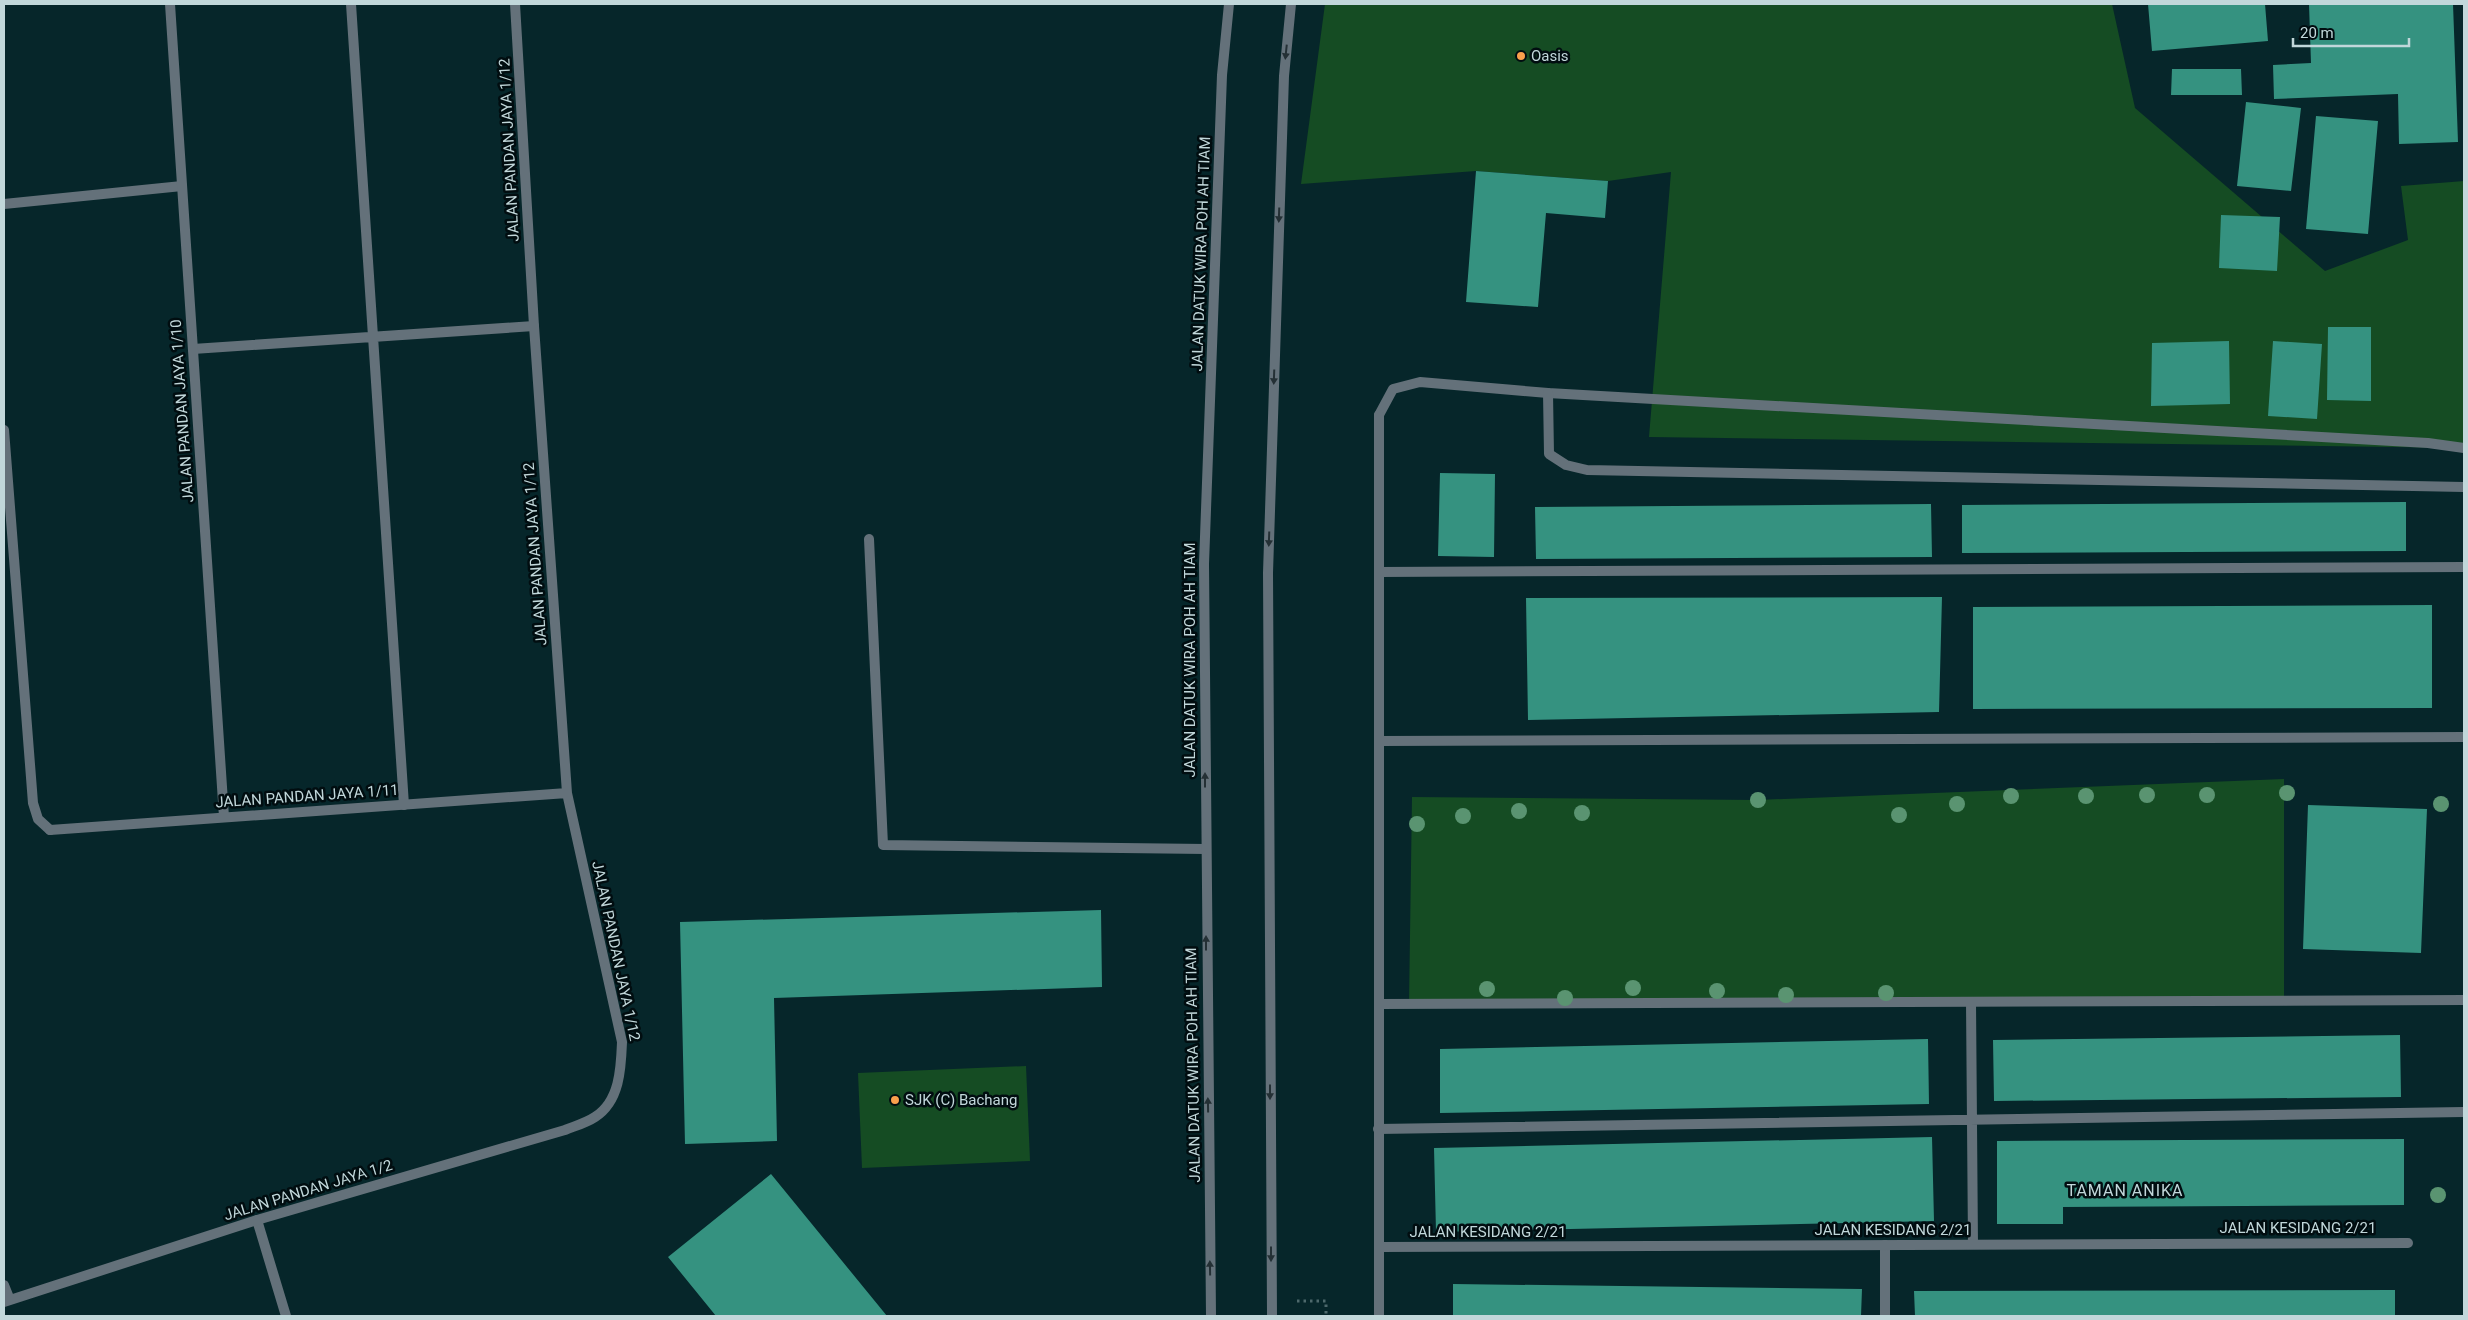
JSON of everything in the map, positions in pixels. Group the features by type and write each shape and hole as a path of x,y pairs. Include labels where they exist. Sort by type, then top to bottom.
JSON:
{"street":[{"name":"JALAN PANDAN JAYA 1/10","path":"170,4 224,817"},
{"path":"351,4 404,805"},
{"name":"JALAN PANDAN JAYA 1/12","path":"515,4 534,326 567,793 622,1042 621,1070 614,1096"},
{"name":"JALAN DATUK WIRA POH AH TIAM","path":"1210,1316 1204,564 1222,76 1230,4"},
{"path":"1272,1316 1268,573 1284,76 1291,4"},
{"path":"4,204 182,186"},
{"path":"193,349 534,326"},
{"path":"1379,1316 1379,415 1393,389 1420,382 1548,394 2418,443 2464,448"},
{"path":"1548,394 1549,454 1566,465 1587,470 2464,487"},
{"name":"JALAN PANDAN JAYA 1/11","path":"4,430 33,803 38,819 50,830 567,793"},
{"path":"869,539 883,845 1206,849"},
{"path":"1379,572 2464,567"},
{"path":"1379,741 2464,737"},
{"path":"1378,1004 2464,1000"},
{"path":"1971,1002 1974,1244"},
{"name":"JALAN PANDAN JAYA 1/2","path":"7,1301 257,1220 566,1130 596,1117 614,1096"},
{"path":"1378,1129 2464,1112"},
{"path":"257,1220 286,1316"},
{"name":"JALAN KESIDANG 2/21","path":"1379,1247 2408,1243"},
{"path":"1885,1316 1886,1245"},
{"path":"4,1285 7,1301"}],"path":[{"path":"1271,1302 1326,1300 1326,1316"}],"green space":[{"path":"1325,4 2112,4 2135,108 2325,271 2408,240 2401,186 2464,181 2464,448 1649,437 1671,172 1608,181 1476,171 1301,184"},
{"path":"2284,779 2284,1001 1409,1004 1412,797 1758,800"},
{"path":"1026,1066 1030,1161 862,1168 858,1073"}],"building":[{"path":"2148,4 2265,4 2268,41 2152,51"},
{"path":"2309,4 2453,4 2458,142 2399,144 2398,94 2274,99 2273,65 2311,63"},
{"path":"2172,69 2241,69 2242,95 2171,95"},
{"path":"2246,102 2301,108 2291,191 2237,186"},
{"path":"2316,116 2378,121 2368,234 2306,229"},
{"path":"1476,171 1608,181 1605,218 1546,213 1538,307 1466,302"},
{"path":"2221,215 2280,217 2277,271 2219,268"},
{"path":"2328,327 2371,327 2371,401 2327,400"},
{"path":"2229,341 2230,404 2151,406 2152,343"},
{"path":"2273,341 2322,344 2317,419 2268,416"},
{"path":"1440,473 1495,474 1494,557 1438,556"},
{"path":"2406,502 2406,551 1962,553 1962,505"},
{"path":"1931,504 1932,557 1536,559 1535,507"},
{"path":"1942,597 1939,712 1528,720 1526,598"},
{"path":"2432,605 2432,708 1973,709 1973,607"},
{"path":"2308,805 2427,809 2421,953 2303,949"},
{"path":"1101,910 1102,987 774,998 777,1141 685,1144 680,922"},
{"path":"2400,1035 2401,1097 1994,1101 1993,1040"},
{"path":"1928,1039 1929,1104 1440,1113 1440,1049"},
{"path":"1932,1137 1934,1221 1436,1232 1434,1148"},
{"path":"2404,1139 2404,1205 2063,1207 2063,1224 1997,1224 1997,1141"},
{"path":"771,1174 887,1316 716,1316 668,1257"},
{"path":"1453,1284 1862,1289 1861,1316 1453,1316"},
{"path":"2395,1290 2395,1316 1915,1316 1914,1291"}],"place":[{"name":"Oasis","path":"1521,56"},
{"name":"SJK (C) Bachang","path":"895,1100"}],"district":[{"name":"TAMAN ANIKA","path":"2125,1190"}]}
